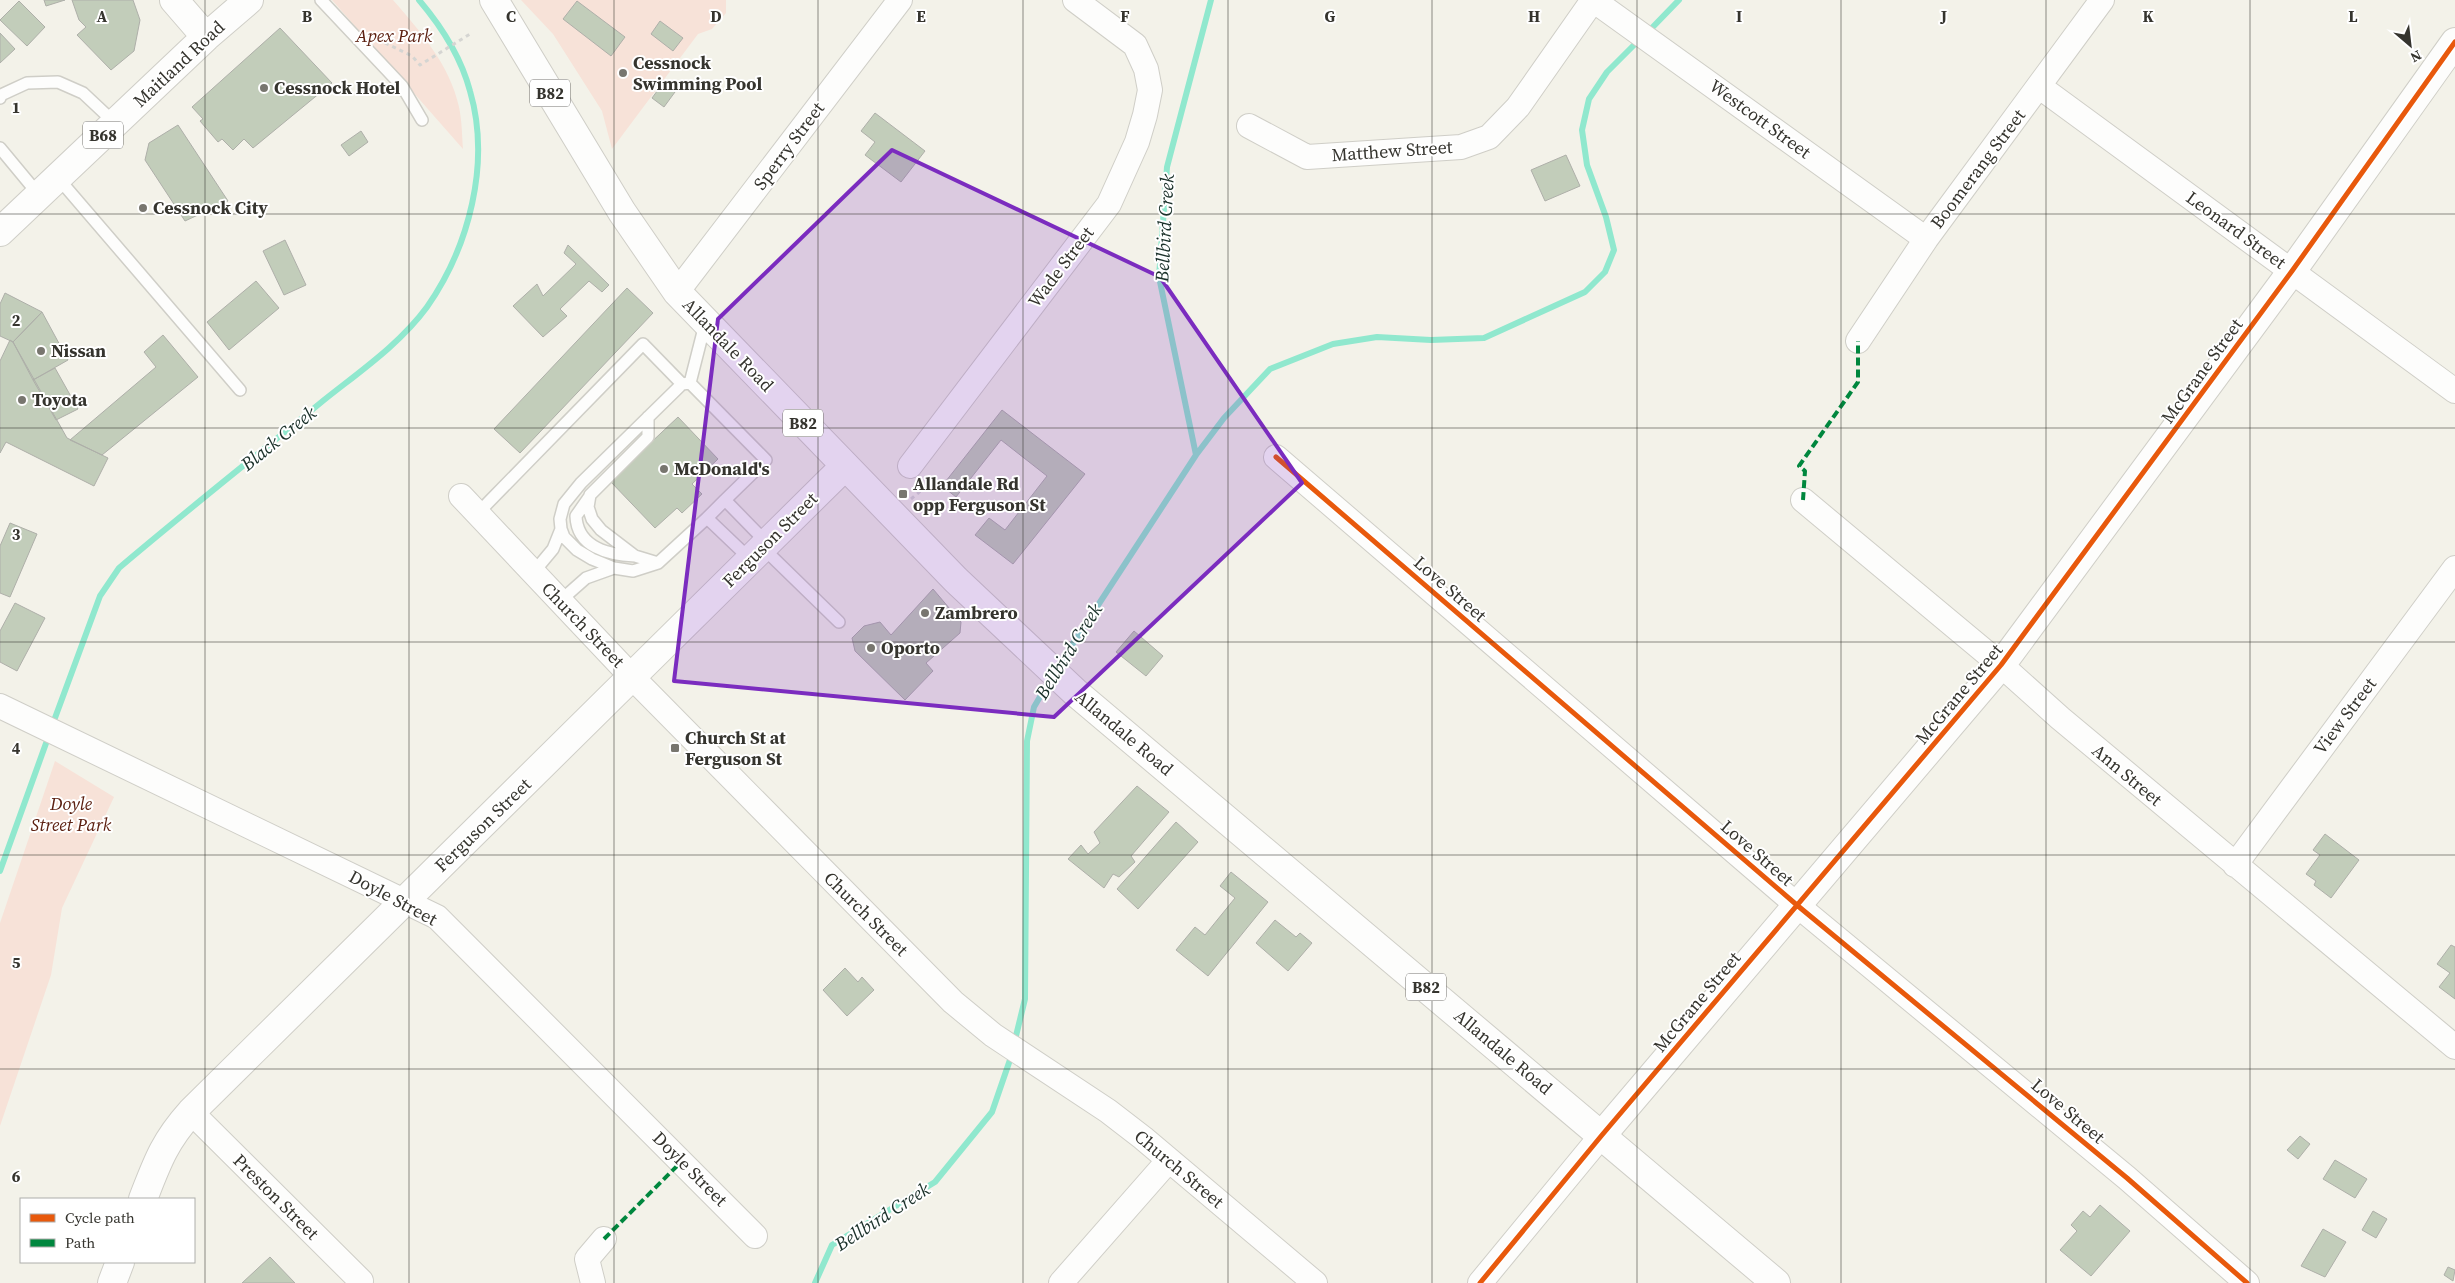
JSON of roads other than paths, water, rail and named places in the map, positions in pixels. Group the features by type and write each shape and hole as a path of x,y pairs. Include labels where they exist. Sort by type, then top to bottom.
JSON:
{"street":[{"path":"174,0 206,37"},
{"name":"Maitland Road","path":"0,232 206,37 249,0"},
{"name":"Sperry Street","path":"677,292 900,0"},
{"name":"Wade Street","path":"910,466 1109,204 1137,142 1146,115 1150,90 1146,69 1135,44 1075,0"},
{"name":"Westcott Street","path":"1593,0 1926,239"},
{"name":"Matthew Street","path":"1249,126 1307,157 1461,147 1489,137 1518,107 1593,0"},
{"name":"Boomerang Street","path":"1858,341 1926,239 2040,87 2102,0"},
{"name":"Allandale Road","path":"496,2 622,212 677,292 845,466 1027,648 1075,692 1776,1283"},
{"name":"McGrane Street","path":"1480,1283 1602,1136 2002,665 2292,271 2455,42"},
{"name":"Leonard Street","path":"2040,87 2455,392"},
{"name":"Love Street","path":"1276,457 1798,906 2128,1178 2247,1283"},
{"name":"Ferguson Street","path":"143,1198 160,1153 173,1132 190,1112 845,466"},
{"name":"Church Street","path":"461,496 632,677 953,1002 993,1035 1108,1111 1315,1283"},
{"name":"Ann Street","path":"1803,500 2002,665 2060,718 2235,865 2455,1047"},
{"name":"View Street","path":"2235,865 2455,568"},
{"name":"Doyle Street","path":"0,706 436,917 755,1236"},
{"name":"Preston Street","path":"190,1112 361,1282"},
{"path":"1061,1283 1169,1160"},
{"path":"593,1283 587,1259 604,1239"},
{"path":"112,1283 120,1263"}],"lane":[{"path":"321,0 402,86 422,120"},
{"path":"0,98 2,95 27,83 58,82 83,93 116,124"},
{"path":"0,148 48,186 240,390"},
{"path":"478,514 643,344 686,384 766,460 707,518 658,562 633,571 614,568 577,550 564,537 560,519 564,504 581,483 686,384 705,322"},
{"path":"648,418 648,437 590,495 576,516 580,533 587,542 596,548 619,555 635,556 658,562"},
{"path":"590,495 588,507 592,520 611,539 623,545 635,556"},
{"path":"725,500 760,550"},
{"path":"707,518 760,550 839,622"},
{"path":"533,573 553,549 561,529"},
{"path":"560,601 586,578 614,568"}],"waterway":[{"name":"Black Creek","path":"52,726 100,596 119,568 392,345 427,307 442,283 465,231 472,203 477,175 476,118 466,78 456,54 443,32 419,0"},
{"name":"Bellbird Creek","path":"1057,668 1196,455 1159,277 1167,167 1211,0"},
{"path":"1647,33 1679,0"},
{"path":"1196,455 1224,418 1270,369 1333,344 1377,337 1431,340 1484,338 1585,292 1605,272 1614,250 1606,217 1587,165 1582,130 1589,99 1607,72 1639,40"},
{"name":"Bellbird Creek","path":"1014,1044 1025,999 1027,741 1034,707 1051,678"},
{"name":"Black Creek","path":"0,871 49,735"},
{"name":"Bellbird Creek","path":"815,1283 832,1245 935,1182 992,1112 1012,1054"}],"place":[{"name":"Cessnock Swimming Pool","path":"623,73"},
{"name":"Cessnock Hotel","path":"264,88"},
{"name":"Cessnock City","path":"143,208"},
{"name":"Nissan","path":"41,351"},
{"name":"Toyota","path":"22,400"},
{"name":"McDonald's","path":"664,469"},
{"name":"Allandale Rd opp Ferguson St","path":"903,494"},
{"name":"Zambrero","path":"925,613"},
{"name":"Oporto","path":"871,648"},
{"name":"Church St at Ferguson St","path":"675,748"}],"park label":[{"name":"Apex Park","path":"394,36"},
{"name":"Doyle Street Park","path":"71,814"}]}
